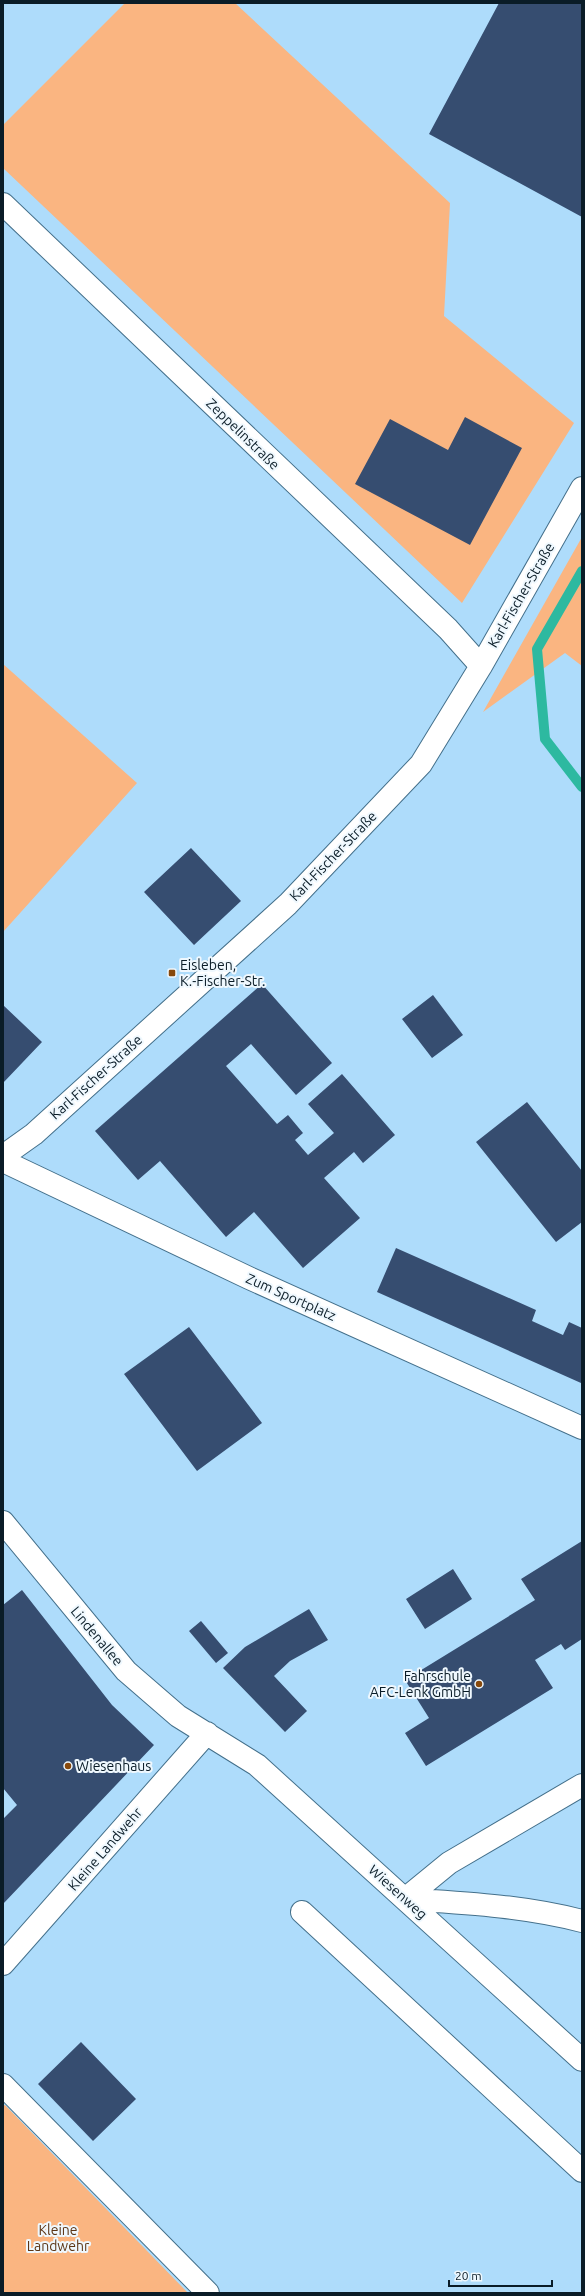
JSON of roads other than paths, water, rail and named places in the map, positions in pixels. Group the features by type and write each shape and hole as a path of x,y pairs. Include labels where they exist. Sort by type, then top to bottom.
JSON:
{"street":[{"name":"Zeppelinstraße","path":"3,204 436,618 481,666"},
{"name":"Karl-Fischer-Straße","path":"3,1156 34,1134 288,904 421,764 481,666 582,488"},
{"name":"Zum Sportplatz","path":"3,1161 249,1278 582,1428"},
{"name":"Lindenallee","path":"3,1522 126,1671 158,1700 207,1733"},
{"name":"Wiesenweg","path":"207,1733 257,1765 582,2060"},
{"name":"Kleine Landwehr","path":"3,1964 207,1733"},
{"path":"405,1899 449,1863 582,1785"},
{"path":"405,1899 501,1905 554,1914 582,1921"},
{"path":"302,1912 582,2171"},
{"path":"3,2085 208,2293"}],"waterway":[{"path":"582,571 537,649 545,739 582,787"}],"place":[{"name":"Eisleben, K.-Fischer-Str.","path":"172,973"},
{"name":"Fahrschule AFC-Lenk GmbH","path":"479,1684"},
{"name":"Wiesenhaus","path":"68,1766"}]}
